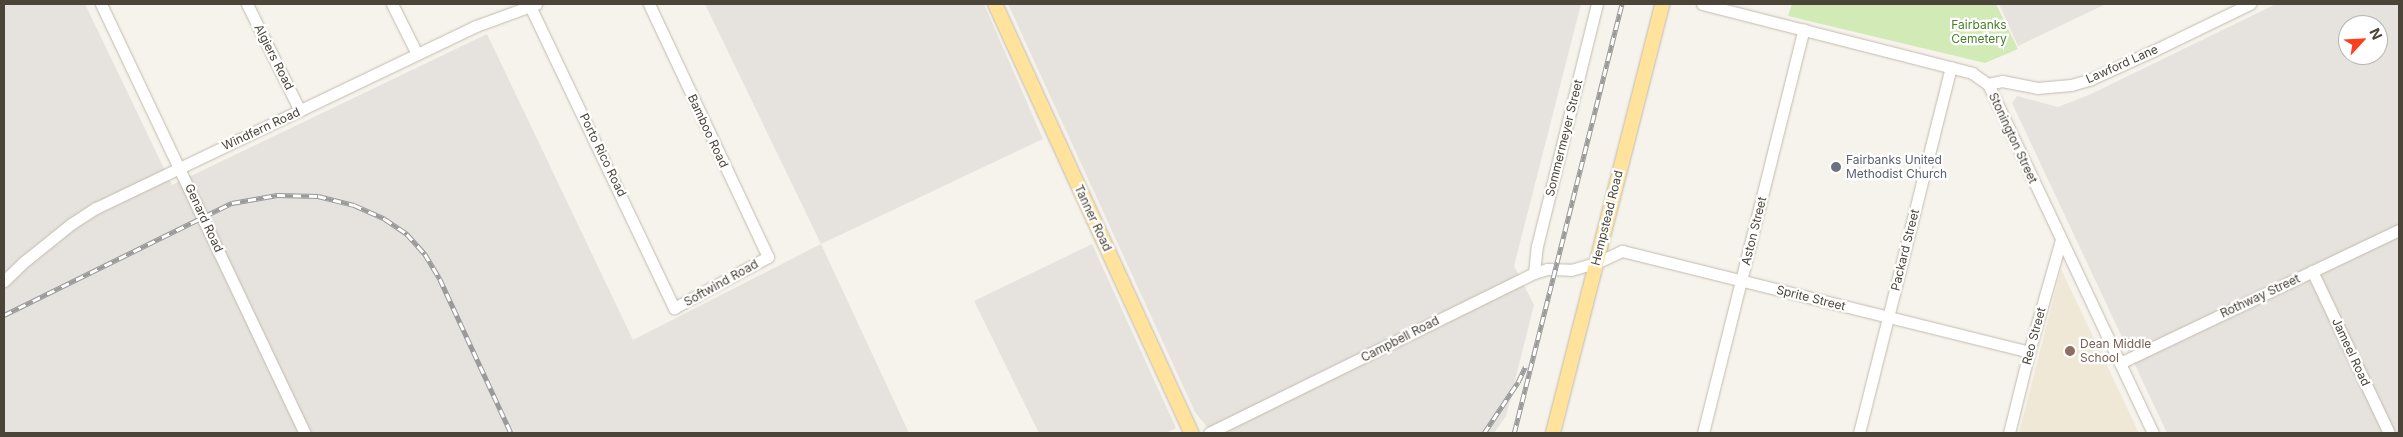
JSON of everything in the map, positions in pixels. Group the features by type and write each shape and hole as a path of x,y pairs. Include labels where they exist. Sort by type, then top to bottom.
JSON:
{"main road":[{"name":"Tanner Road","path":"995,4 1191,433"},
{"name":"Hempstead Road","path":"1553,433 1662,4"}],"street":[{"name":"Genard Road","path":"101,4 305,433"},
{"name":"Algiers Road","path":"247,4 300,111"},
{"path":"392,4 417,54"},
{"name":"Bamboo Road","path":"649,4 768,257"},
{"name":"Sommermeyer Street","path":"1534,273 1537,246 1597,4"},
{"name":"Stonington Street","path":"1702,4 1951,67 1972,73 1988,84 2153,433"},
{"name":"Lawford Lane","path":"1988,84 2002,81 2037,88 2071,85 2090,80 2250,4"},
{"name":"Windfern Road","path":"4,281 56,236 96,208 476,26 531,5"},
{"name":"Porto Rico Road","path":"531,5 674,308"},
{"name":"Aston Street","path":"1703,433 1804,30"},
{"name":"Packard Street","path":"1859,433 1951,67"},
{"name":"Rothway Street","path":"2120,363 2399,230"},
{"name":"Reo Street","path":"2009,433 2029,352 2061,240"},
{"name":"Sprite Street","path":"1596,263 1622,251 1888,319 2029,352"},
{"name":"Softwind Road","path":"674,308 768,257"},
{"name":"Campbell Road","path":"1209,433 1534,273 1546,269 1571,270 1596,263"},
{"name":"Jameel Road","path":"2312,271 2389,433"}],"shaded area":[{"path":"4,4 85,4 172,185 487,34 633,340 821,244 909,433 4,433"},
{"path":"705,4 984,4 1043,139 821,244"},
{"path":"1008,4 1581,4 1514,266 1534,305 1506,416 1494,433 1212,433 1195,412"},
{"path":"1999,4 2106,4 2018,46"},
{"path":"2276,4 2399,4 2399,433 2167,433 2012,103 2017,96 2058,107 2091,94"},
{"path":"1092,244 1176,428 1166,433 1039,433 974,301"},
{"name":"Dean Middle School","path":"2061,269 2139,433 2019,433"}],"green space":[{"name":"Fairbanks Cemetery","path":"1792,4 1996,4 2018,49 1985,63 1788,16"}],"railway":[{"path":"1514,433 1622,4"},
{"path":"4,315 232,203 277,195 318,196 354,205 385,219 407,234 425,254 440,279 511,433"},
{"path":"1484,433 1518,382 1525,367"}],"place":[{"name":"Fairbanks United Methodist Church","path":"1836,167"},
{"name":"Dean Middle School","path":"2070,351"}]}
